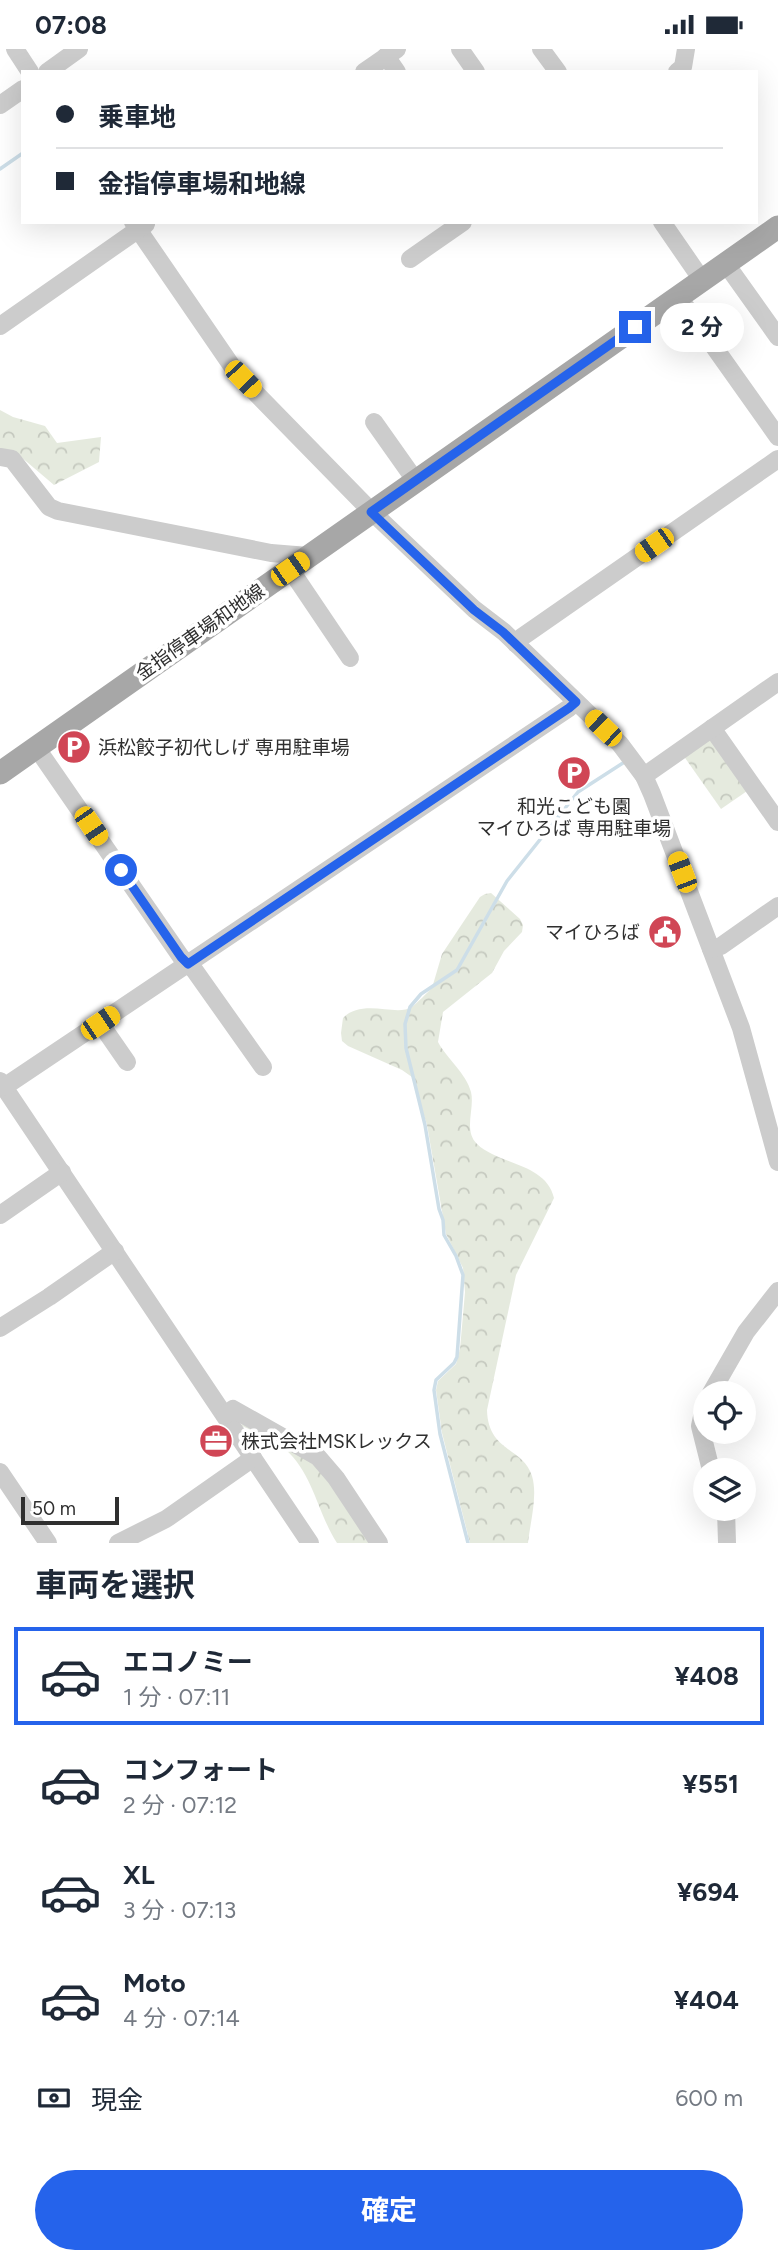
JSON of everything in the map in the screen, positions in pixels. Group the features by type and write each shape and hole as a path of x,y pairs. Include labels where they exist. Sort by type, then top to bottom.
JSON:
{"main road":[{"name":"金指停車場和地線","path":"0,773 778,227"}],"street":[{"path":"15,49 29,70"},
{"path":"50,70 79,49"},
{"path":"460,49 475,70"},
{"path":"541,49 557,70"},
{"path":"679,70 683,67 687,49"},
{"path":"367,70 392,53 396,70"},
{"path":"0,105 21,90"},
{"path":"410,259 460,224"},
{"path":"663,224 702,280"},
{"path":"0,326 140,225 238,375 371,512 474,610 516,644 620,744 644,776 744,1037 774,1130 778,1162"},
{"path":"726,264 778,337"},
{"path":"678,296 778,437"},
{"path":"374,422 415,480"},
{"path":"0,457 12,460 49,507 58,511 271,553 299,562 349,657"},
{"path":"516,644 522,637 778,459"},
{"path":"644,776 778,682"},
{"path":"310,1543 2,1084 100,1023 576,702"},
{"path":"712,728 778,822"},
{"path":"36,747 181,957 203,981 263,1067"},
{"path":"711,949 721,946 778,906"},
{"path":"100,1023 127,1062"},
{"path":"0,1215 61,1172"},
{"path":"0,1328 115,1251"},
{"path":"718,1381 746,1332 778,1290"},
{"path":"225,1415 233,1409 318,1457 336,1478 379,1543"},
{"path":"118,1543 166,1520 253,1458"},
{"path":"0,1472 48,1543"},
{"path":"726,1521 727,1543"}],"green space":[{"path":"0,410 13,417 45,426 57,443 101,437 99,462 54,485 14,451 0,455"},
{"path":"710,737 750,789 721,809 683,755"},
{"path":"491,893 520,919 522,932 504,951 492,973 443,1012 438,1042 469,1085 472,1099 470,1126 477,1144 542,1178 554,1198 516,1275 487,1410 493,1434 521,1459 532,1476 534,1501 528,1543 470,1543 442,1433 436,1390 438,1381 456,1364 460,1349 465,1292 463,1268 446,1234 427,1125 412,1077 348,1046 342,1041 341,1033 343,1018 351,1012 369,1008 405,1010 412,1007 432,988 442,954 480,897"},
{"path":"241,1422 315,1461 373,1543 337,1543 309,1482 295,1460 281,1446 242,1426"}],"waterway":[{"path":"0,169 21,154"},
{"path":"468,1543 440,1434 434,1390 436,1380 457,1357 463,1275 444,1235 425,1125 406,1048 405,1024 410,1007 421,994 457,970 507,881 578,792 626,761"}],"place":[{"name":"浜松餃子初代しげ 専用駐車場","path":"74,747"},
{"name":"和光こども園 マイひろば 専用駐車場","path":"574,773"},
{"name":"マイひろば","path":"665,932"},
{"name":"株式会社MSKレックス","path":"216,1441"}],"route":[{"path":"121,870 188,964 576,702 371,512 635,327"}]}
